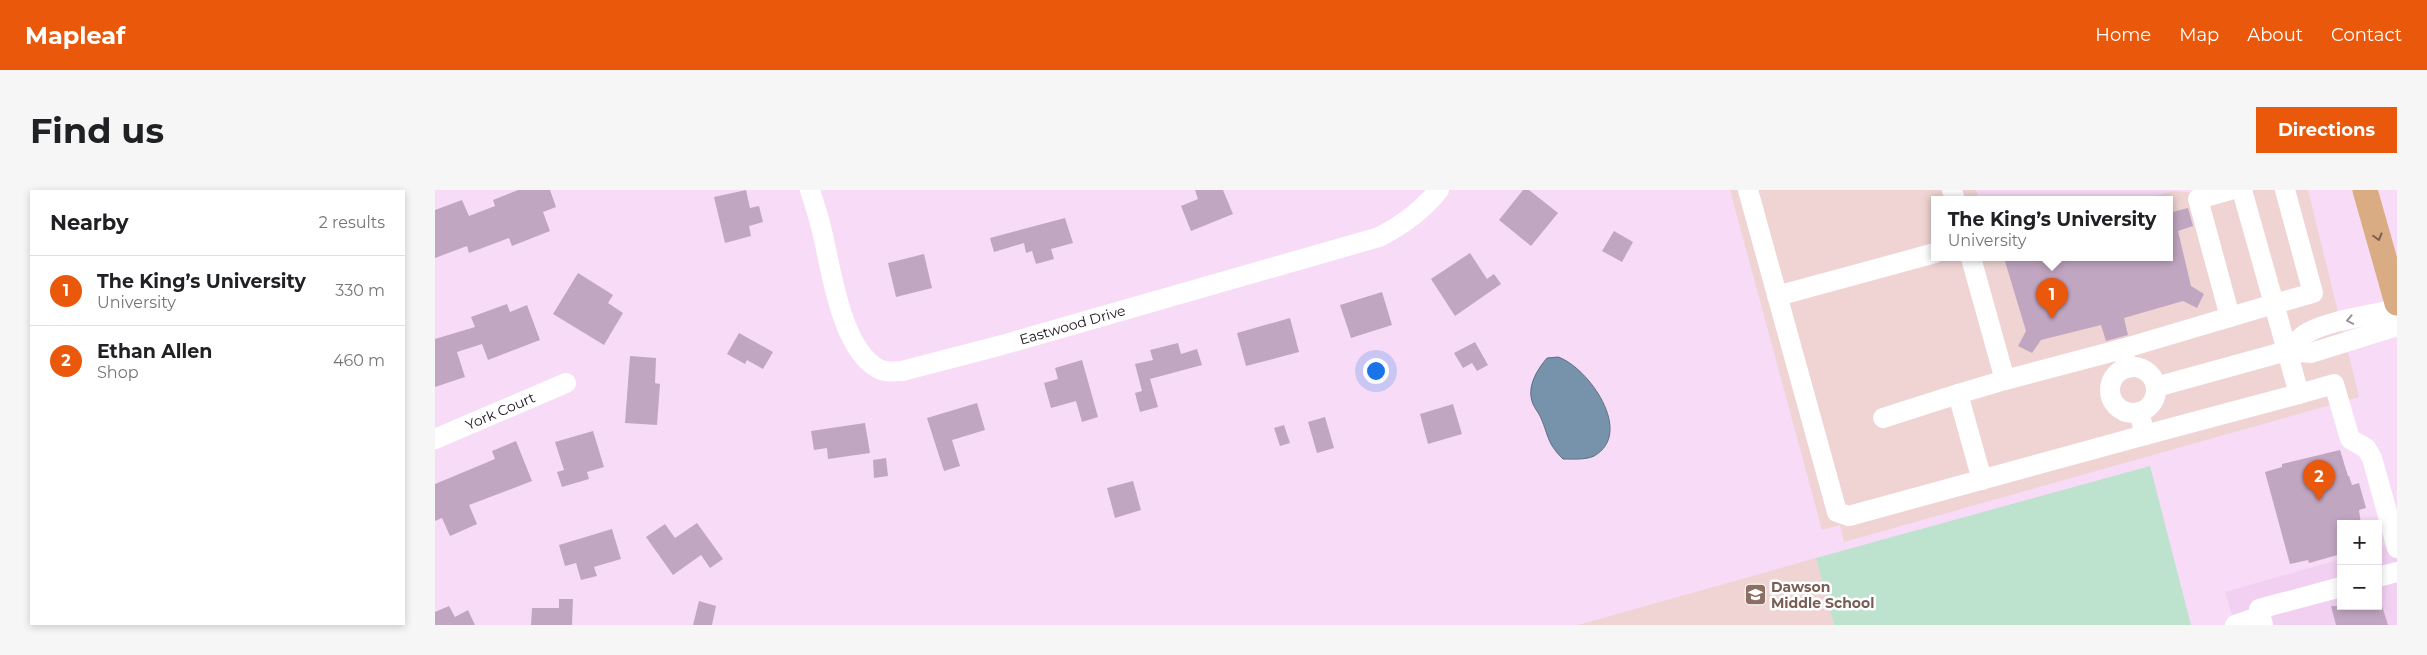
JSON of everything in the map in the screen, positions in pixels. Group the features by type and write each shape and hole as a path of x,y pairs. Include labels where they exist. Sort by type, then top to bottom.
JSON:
{"main road":[{"path":"2365,190 2397,303"}],"street":[{"name":"Eastwood Drive","path":"810,190 841,313 854,342 867,359 878,369 886,372 902,371 1002,345 1379,237 1402,225 1428,204 1439,190"},
{"path":"1748,190 1837,512 1849,516 2334,384 2349,439 2366,448 2372,458 2397,548"},
{"path":"2230,190 2198,199 2230,316"},
{"path":"2242,190 2299,394"},
{"path":"1883,418 2005,380 2122,349 2230,316 2313,294 2285,190"},
{"path":"1777,296 1931,254"},
{"path":"1972,261 2005,380"},
{"path":"2287,351 2307,333 2346,320 2370,317 2397,308"},
{"path":"2156,387 2287,351 2311,353 2397,326"},
{"path":"2122,349 2128,368"},
{"path":"2128,368 2143,369 2153,380 2156,387 2153,402 2148,408 2139,412 2127,412 2120,409 2111,397 2111,382 2115,375 2128,368"},
{"name":"York Court","path":"435,439 566,384"},
{"path":"1958,394 1982,480"},
{"path":"2139,412 2145,435"},
{"path":"2382,576 2397,572"},
{"path":"2235,625 2262,621 2259,610 2337,588"}],"shaded area":[{"path":"1730,190 1976,190 1978,196 1931,196 1931,261 2173,261 2173,196 2155,196 2174,191 2205,194 2216,190 2308,190 2359,397 1844,542 1840,525 1822,530"},
{"path":"2397,543 2397,625 2235,625 2225,592 2337,560 2337,610 2382,610 2382,547"},
{"name":"Dawson Middle School","path":"1816,558 1834,625 1578,625"}],"green space":[{"path":"2150,466 2191,625 1834,625 1816,558"}],"water":[{"path":"1558,357 1570,363 1582,373 1603,402 1609,417 1610,432 1605,446 1594,456 1579,459 1563,459 1551,444 1541,418 1533,404 1531,391 1536,373 1547,358"}],"building":[{"path":"518,190 550,190 556,207 543,212 550,231 512,246 509,238 469,253 467,246 435,258 435,210 462,200 469,216 495,206 493,200"},
{"path":"746,190 750,208 759,206 763,222 749,226 751,236 725,243 714,197"},
{"path":"1195,190 1223,190 1233,214 1191,231 1181,206 1198,199"},
{"path":"1523,190 1529,190 1558,213 1531,246 1499,220"},
{"path":"2188,208 2193,226 2178,231 2191,286 2204,294 2197,308 2183,301 2124,318 2128,335 2106,341 2101,325 2041,340 2032,353 2018,346 2026,331 2005,261 2173,261 2173,212"},
{"path":"1065,218 1073,243 1051,249 1054,259 1036,264 1032,251 1026,253 1024,243 994,252 990,238"},
{"path":"1614,231 1633,242 1622,262 1602,251"},
{"path":"1470,253 1487,279 1494,274 1501,284 1455,316 1431,279"},
{"path":"924,254 932,288 896,297 888,263"},
{"path":"578,273 613,295 608,303 623,313 604,345 553,314"},
{"path":"1382,292 1392,325 1351,338 1340,305"},
{"path":"507,304 510,312 527,305 540,340 488,360 482,344 457,352 465,377 435,387 435,339 475,327 471,317"},
{"path":"1290,318 1299,352 1246,366 1237,333"},
{"path":"739,333 773,352 763,369 747,360 745,364 727,354"},
{"path":"1475,342 1488,365 1477,371 1472,363 1463,368 1454,353"},
{"path":"1178,343 1181,354 1197,349 1202,365 1150,379 1158,407 1140,412 1135,393 1142,391 1135,364 1153,360 1150,350"},
{"path":"630,356 656,358 655,383 660,384 657,425 625,423"},
{"path":"1082,360 1098,417 1082,422 1076,401 1051,408 1044,383 1058,379 1055,368"},
{"path":"977,403 985,430 952,440 960,466 944,471 927,418"},
{"path":"1453,404 1462,434 1428,444 1420,414"},
{"path":"1325,417 1334,448 1317,453 1308,422"},
{"path":"865,423 870,453 828,459 827,448 814,450 811,431"},
{"path":"1284,425 1290,443 1280,446 1274,428"},
{"path":"593,431 604,467 587,472 589,479 562,487 557,472 564,470 555,442"},
{"path":"516,441 532,481 469,505 477,524 450,536 442,518 435,521 435,484 495,459 492,451"},
{"path":"2340,450 2352,485 2359,483 2366,508 2359,510 2360,520 2337,520 2337,555 2309,563 2308,560 2290,564 2265,472 2282,467 2282,464"},
{"path":"886,458 888,476 874,478 873,460"},
{"path":"1133,481 1141,510 1115,518 1107,488"},
{"path":"697,523 723,559 710,568 701,555 673,575 646,537 665,524 675,538"},
{"path":"612,529 621,559 594,567 597,576 581,580 576,563 565,566 559,545"},
{"path":"559,599 573,599 572,625 531,625 532,608 559,608"},
{"path":"699,601 716,606 712,625 693,625"},
{"path":"449,606 455,617 468,610 475,625 435,625 435,612"},
{"path":"2331,606 2337,606 2337,610 2382,610 2382,606 2388,625 2336,625"}],"place":[{"name":"The King’s University","path":"2052,319"},
{"name":"Ethan Allen","path":"2319,501"},
{"name":"Dawson Middle School","path":"1755,595"}]}
